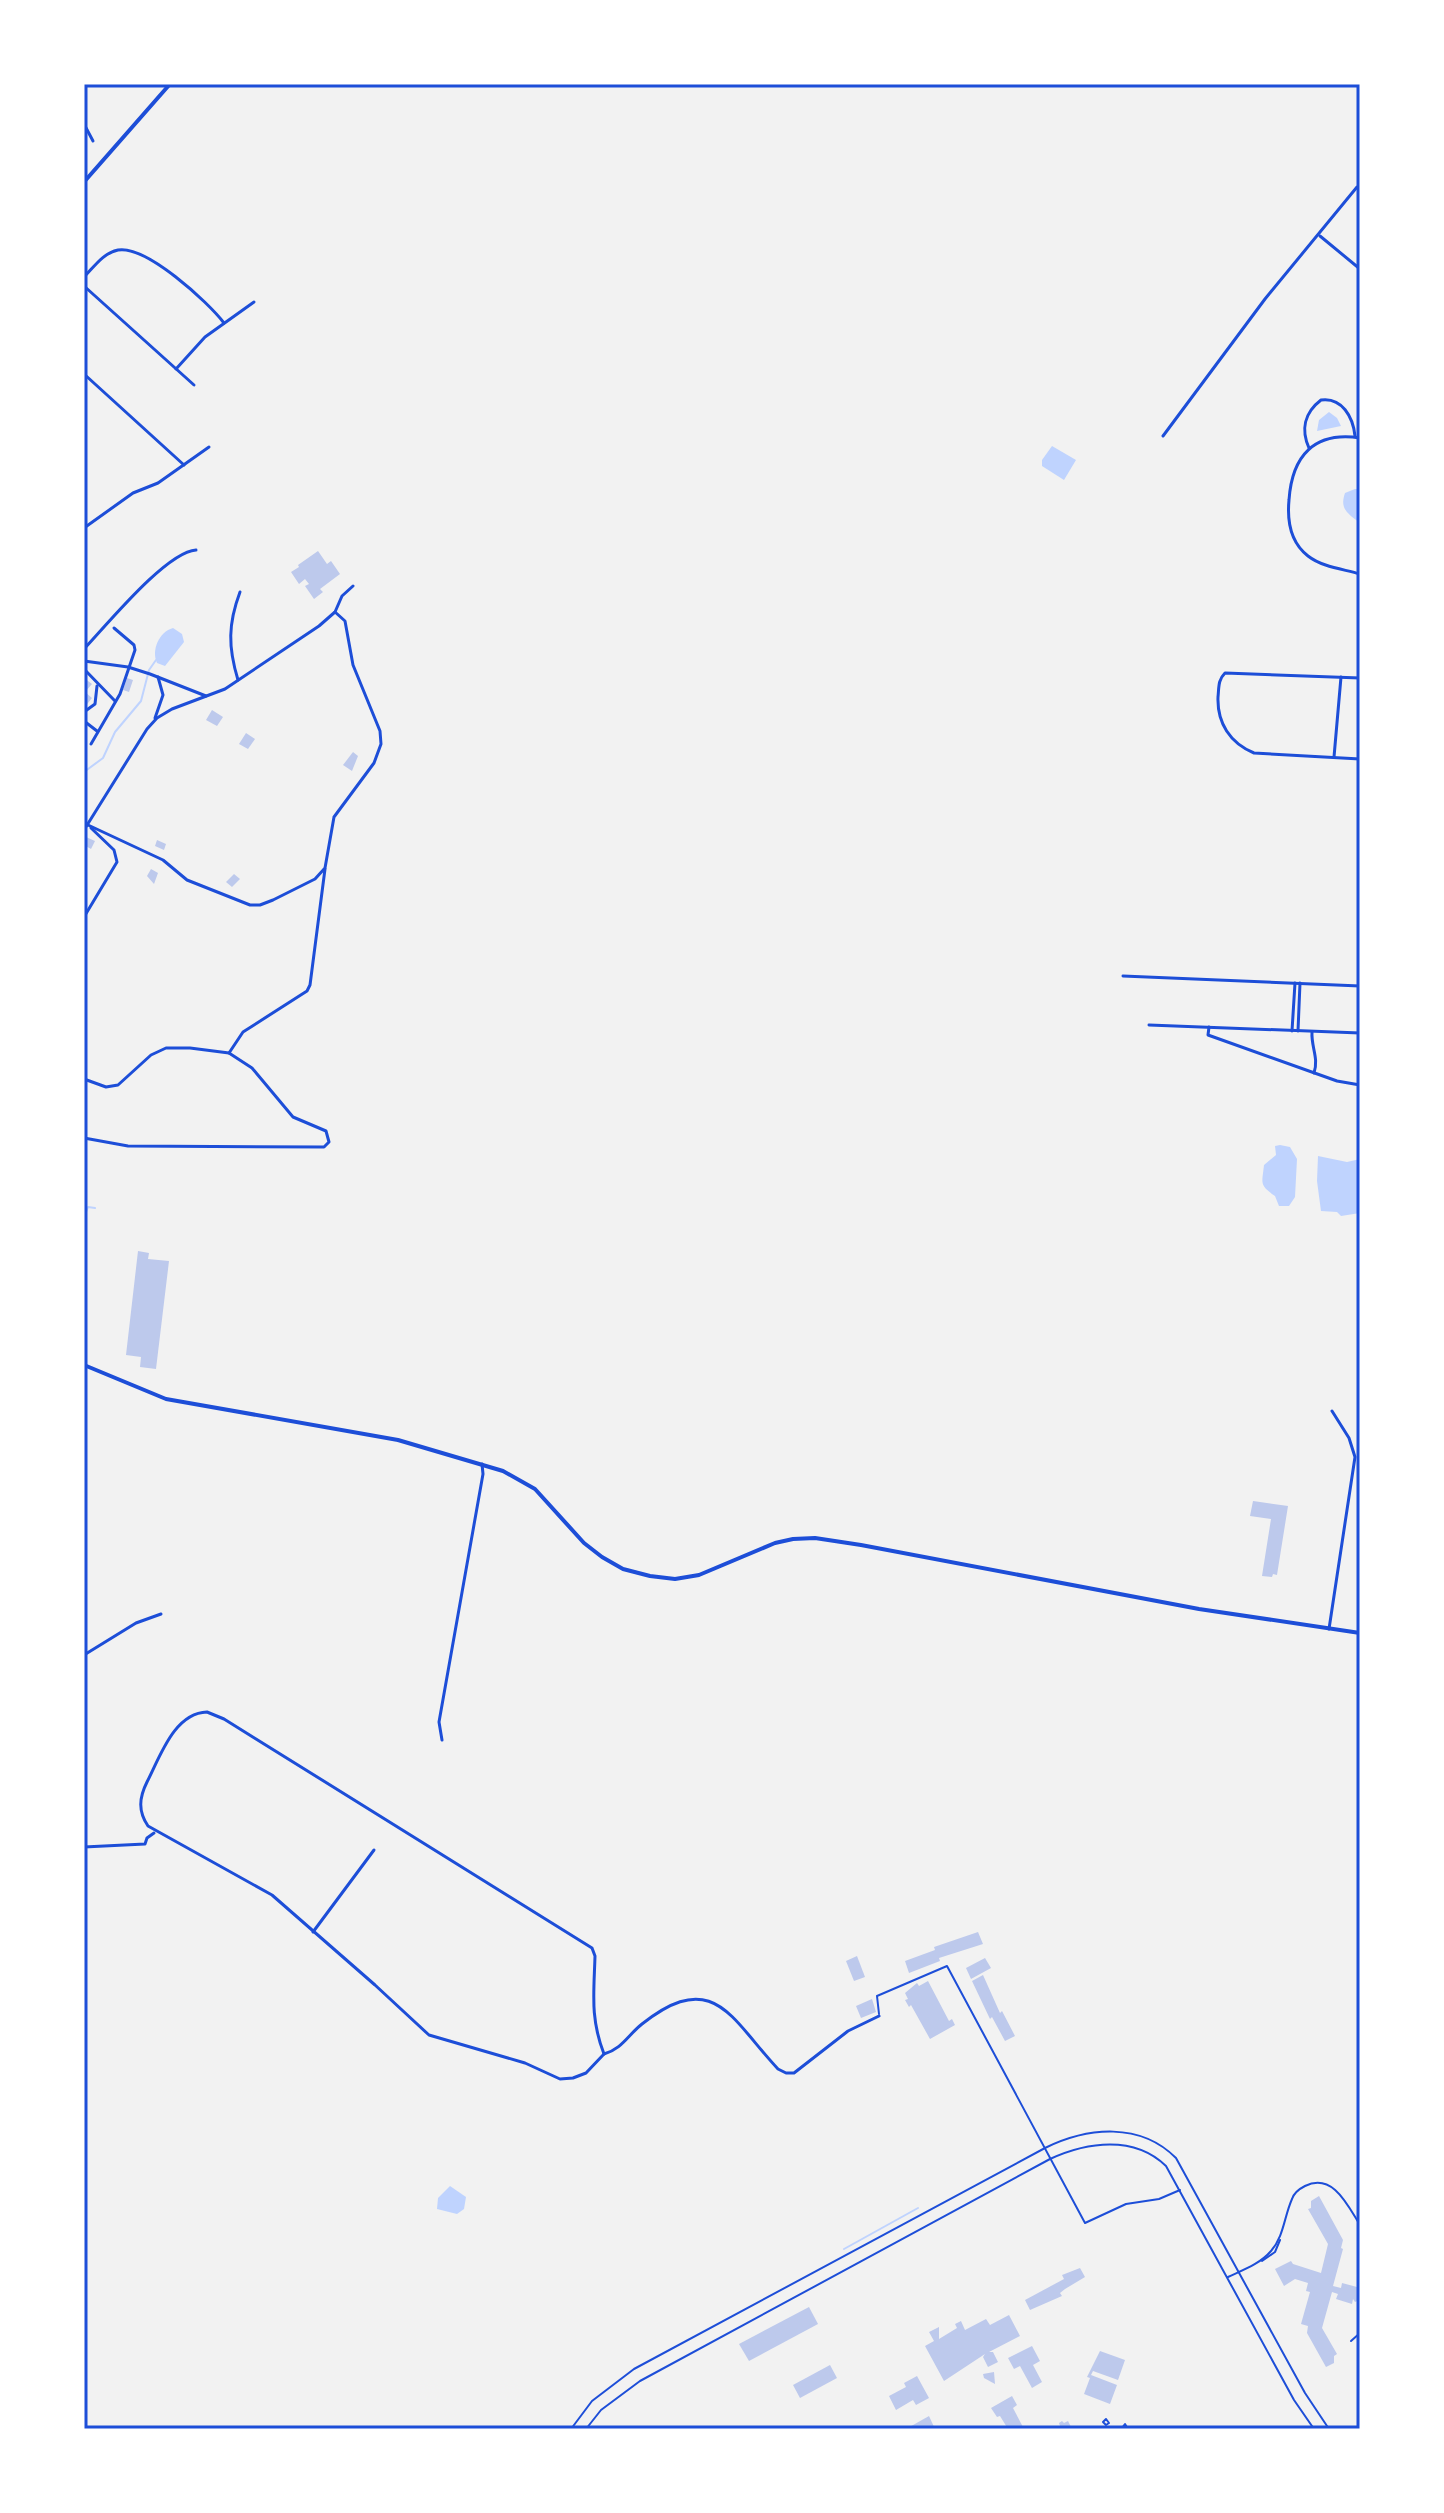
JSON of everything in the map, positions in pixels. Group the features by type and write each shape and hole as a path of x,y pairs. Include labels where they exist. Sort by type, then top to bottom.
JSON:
{"main road":[{"path":"84,182 170,84"},
{"path":"84,1365 150,1394 398,1440 503,1471 535,1489 584,1543 602,1557 623,1569 650,1576 687,1577 706,1573 775,1543 804,1538 828,1539 1186,1606 1360,1633"}],"street":[{"path":"84,124 93,141"},
{"path":"1163,436 1265,299 1357,187"},
{"path":"1319,235 1360,269"},
{"path":"84,277 110,253 128,250 139,253 212,308 224,323"},
{"path":"84,286 194,385"},
{"path":"176,369 198,343 254,302"},
{"path":"84,374 184,465"},
{"path":"1309,448 1303,429 1311,410 1321,400 1334,400 1345,409 1357,438 1331,437 1309,448 1295,467 1289,491 1288,515 1293,538 1312,558 1360,575 1360,590"},
{"path":"84,528 133,493 158,483 209,447"},
{"path":"84,649 168,562 196,550"},
{"path":"152,723 172,709 225,689 319,626 335,612 342,596 353,586"},
{"path":"238,680 230,652 229,629 240,592"},
{"path":"229,1053 243,1032 307,991 312,976 334,817 374,763 381,744 380,731 353,665 345,621 335,612"},
{"path":"91,744 116,702 134,645 114,628"},
{"path":"84,661 128,667 206,696"},
{"path":"84,669 116,702"},
{"path":"1360,678 1225,673 1219,681 1218,704 1221,721 1232,739 1247,750 1263,755 1360,759"},
{"path":"84,830 152,723 163,695 158,677"},
{"path":"1334,758 1341,677"},
{"path":"84,712 95,704 97,683"},
{"path":"84,721 98,732"},
{"path":"88,825 163,860 187,880 250,905 273,900 307,882 325,868"},
{"path":"84,917 117,862 117,855 111,847 88,825"},
{"path":"111,847 116,840"},
{"path":"307,882 318,884 323,891"},
{"path":"1123,976 1360,986"},
{"path":"1292,1031 1295,983"},
{"path":"1298,1031 1300,983"},
{"path":"1149,1025 1360,1033"},
{"path":"1209,1027 1208,1035 1314,1073 1360,1085"},
{"path":"1312,1032 1311,1040 1317,1058 1314,1073"},
{"path":"84,1079 106,1087 118,1085 151,1055 166,1048 229,1053 252,1068 293,1117 326,1131 329,1136 327,1145 128,1146 84,1138"},
{"path":"1329,1629 1355,1457 1349,1438 1332,1411"},
{"path":"442,1740 439,1722 483,1474 482,1464"},
{"path":"84,1655 136,1623 161,1614"},
{"path":"604,2054 597,2037 592,2008 595,1956 592,1948 224,1719 207,1712 191,1715 171,1737 140,1800 143,1819 155,1832 272,1895 429,2035 525,2063 560,2079 573,2078 586,2073 604,2054 621,2046 640,2025 669,2005 686,1997 699,1998 723,2008 778,2069 794,2073 848,2031 879,2016 877,1996 947,1966 1085,2223 1126,2204 1159,2199 1180,2190"},
{"path":"84,1847 145,1844 155,1832"},
{"path":"313,1932 374,1850"},
{"path":"571,2429 592,2401 634,2369 1045,2148 1075,2135 1113,2131 1144,2137 1166,2148 1186,2173 1311,2404 1329,2429"},
{"path":"586,2429 608,2403 640,2381 1050,2159 1095,2145 1131,2147 1158,2158 1166,2166 1294,2400 1314,2429"},
{"path":"1228,2277 1261,2262 1282,2233 1296,2191 1310,2184 1326,2184 1335,2189 1360,2225"},
{"path":"1351,2341 1360,2333"},
{"path":"1121,2429 1125,2424 1128,2429"}],"water":[{"path":"1329,412 1341,426 1317,431 1319,420"},
{"path":"1052,446 1076,460 1064,480 1042,466 1042,460"},
{"path":"1360,489 1360,523 1346,511 1343,504 1345,493"},
{"path":"173,628 182,634 184,642 165,666 157,663 156,647 160,637"},
{"path":"1275,1146 1290,1147 1297,1159 1295,1197 1289,1206 1279,1206 1275,1196 1263,1184 1264,1165 1276,1155"},
{"path":"1318,1156 1347,1162 1360,1159 1360,1213 1341,1216 1337,1212 1321,1211"},
{"path":"450,2186 466,2197 464,2209 457,2214 437,2209 438,2198"}],"building":[{"path":"318,551 327,564 331,561 340,574 320,589 323,592 314,599 305,586 309,584 305,579 299,584 291,572"},
{"path":"84,678 92,684 85,692 92,698 84,708"},
{"path":"127,678 133,680 129,692 123,690"},
{"path":"212,710 223,717 217,726 206,720"},
{"path":"246,733 255,739 248,749 239,744"},
{"path":"353,752 358,756 352,771 343,765"},
{"path":"86,837 95,841 91,849 84,845"},
{"path":"157,840 166,844 164,850 155,846"},
{"path":"151,869 158,873 154,884 147,876"},
{"path":"234,874 240,879 232,887 226,882"},
{"path":"138,1251 149,1253 148,1259 169,1261 156,1369 140,1367 141,1357 126,1355"},
{"path":"1253,1501 1288,1506 1277,1575 1273,1574 1272,1577 1262,1576 1271,1519 1250,1516"},
{"path":"978,1932 983,1944 939,1958 940,1961 909,1973 905,1961"},
{"path":"857,1956 865,1977 854,1981 846,1961"},
{"path":"985,1958 991,1968 971,1979 966,1968"},
{"path":"983,1975 1000,2013 1002,2011 1015,2036 1005,2041 992,2017 990,2019 972,1981"},
{"path":"928,1981 949,2021 952,2019 955,2025 930,2039 905,2000 908,1999 905,1993 917,1983 919,1986"},
{"path":"872,1999 876,2012 861,2018 856,2006"},
{"path":"1319,2196 1343,2240 1333,2286 1341,2288 1342,2283 1357,2287 1358,2292 1360,2287 1360,2300 1355,2302 1353,2299 1352,2304 1336,2299 1338,2294 1332,2292 1322,2328 1337,2354 1334,2363 1326,2367 1307,2333 1308,2326 1301,2324 1310,2292 1306,2291 1308,2283 1295,2279 1284,2286 1275,2269 1291,2261 1321,2273 1328,2244 1308,2209 1311,2208 1311,2201"},
{"path":"1080,2268 1085,2277 1060,2293 1062,2296 1030,2310 1025,2300 1064,2279 1062,2275"},
{"path":"809,2307 818,2324 749,2361 739,2344"},
{"path":"1009,2315 1020,2336 989,2352 993,2352 998,2362 988,2367 983,2357 985,2354 944,2381 925,2346 934,2341 929,2332 939,2327 939,2339 957,2328 955,2324 961,2321 965,2330 986,2319 990,2325"},
{"path":"1032,2346 1040,2361 1033,2365 1042,2382 1032,2388 1020,2366 1014,2369 1008,2358"},
{"path":"1100,2351 1125,2360 1118,2380 1093,2371 1091,2375 1117,2385 1110,2404 1084,2394 1090,2378 1087,2377"},
{"path":"830,2365 837,2378 800,2398 793,2385"},
{"path":"994,2372 995,2384 984,2378 983,2374"},
{"path":"917,2376 929,2398 916,2405 913,2400 896,2410 889,2396 906,2387 904,2383"},
{"path":"1012,2396 1017,2405 1013,2408 1024,2429 1008,2429 991,2408"},
{"path":"929,2416 935,2429 906,2429"},
{"path":"1062,2421 1068,2421 1072,2429 1054,2429"}],"waterway":[{"path":"84,772 103,758 115,732 141,701 149,670 156,660"},
{"path":"84,1217 88,1207 95,1208"},
{"path":"844,2249 918,2208"}]}
